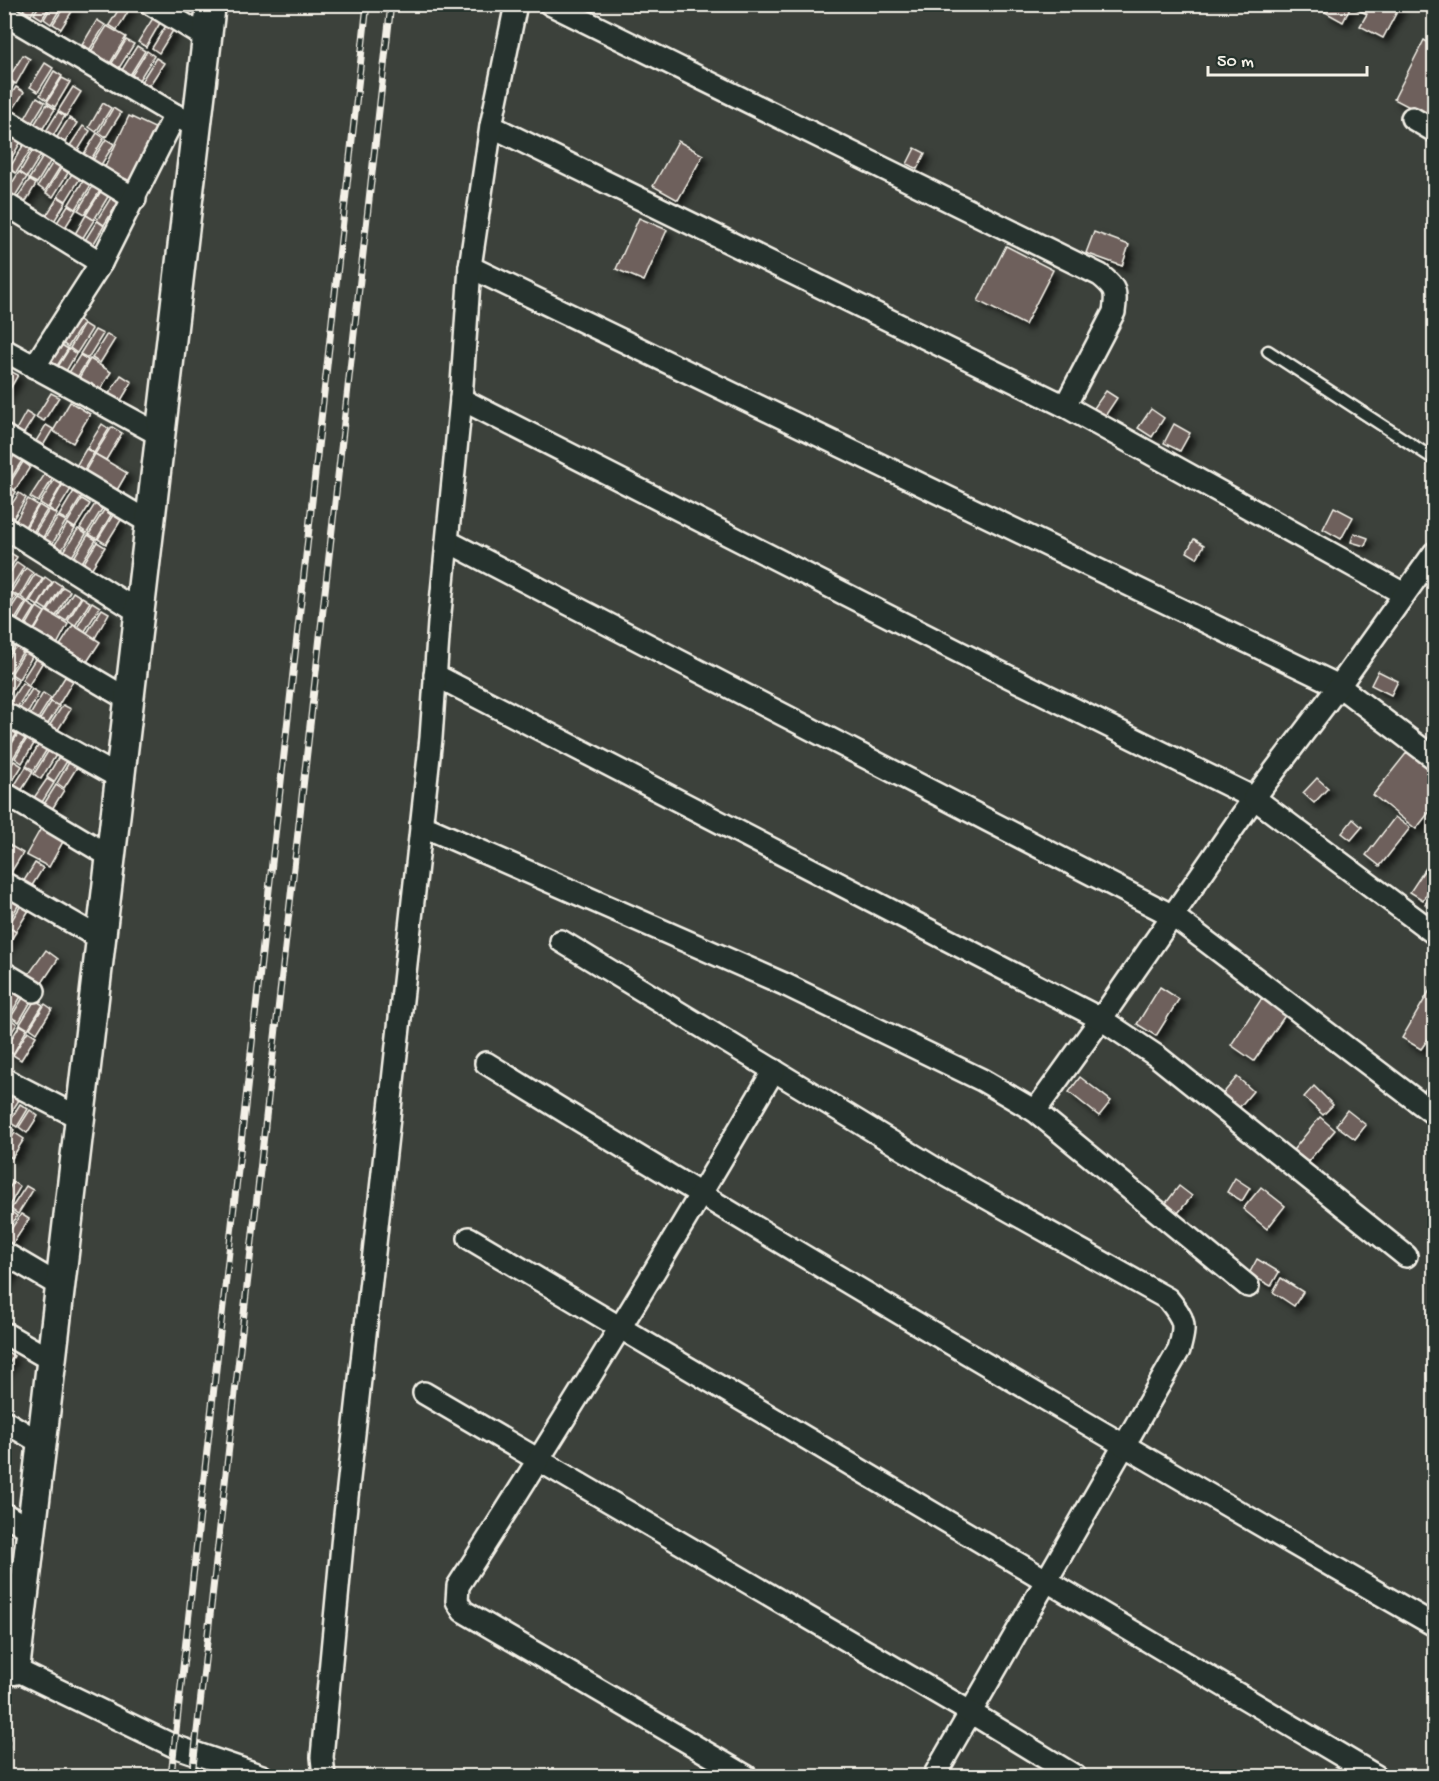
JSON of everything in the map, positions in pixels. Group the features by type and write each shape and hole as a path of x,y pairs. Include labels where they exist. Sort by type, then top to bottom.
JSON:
{"street":[{"path":"151,4 207,38"},
{"path":"211,4 207,38 186,121 160,435 150,523 31,1530 13,1607 10,1667 174,1746 262,1776"},
{"path":"324,1776 322,1757 344,1524 421,825 449,542 470,267 491,126 516,4"},
{"path":"550,4 1100,275 1113,286 1116,297 1114,312 1065,406"},
{"path":"4,14 186,121"},
{"path":"1412,118 1434,131"},
{"path":"4,119 135,199"},
{"path":"34,366 101,263 135,199 186,121"},
{"path":"491,126 1065,406 1404,594"},
{"path":"6,206 101,263"},
{"path":"470,267 1339,686 1434,758"},
{"path":"4,350 160,435"},
{"path":"461,399 959,652 1254,798 1434,933"},
{"path":"4,436 150,523"},
{"path":"4,527 139,612"},
{"path":"449,542 1173,916 1434,1114"},
{"path":"1035,1111 1254,798 1339,686 1434,553"},
{"path":"4,626 129,700"},
{"path":"435,675 1101,1019 1158,1057 1406,1256"},
{"path":"4,713 120,778"},
{"path":"4,793 111,857"},
{"path":"421,825 784,984 982,1080 1035,1111 1248,1286"},
{"path":"4,884 101,939"},
{"path":"561,941 946,1174 1168,1299 1180,1313 1184,1329 1179,1350 934,1776"},
{"path":"4,973 34,991"},
{"path":"486,1063 700,1196 1125,1447 1434,1624"},
{"path":"746,1776 463,1611 457,1601 458,1586 620,1329 774,1070"},
{"path":"4,1079 80,1118"},
{"path":"469,1238 1376,1776"},
{"path":"4,1253 60,1286"},
{"path":"4,1333 51,1360"},
{"path":"424,1393 1075,1776"},
{"path":"4,1421 41,1443"},
{"path":"4,1514 31,1530"}],"lane":[{"path":"1268,351 1434,459"}],"path":[{"path":"5,1776 10,1667"}],"building":[{"path":"27,4 37,4 31,15 23,10"},
{"path":"40,4 51,4 42,19 34,14"},
{"path":"53,4 63,4 51,24 44,19"},
{"path":"66,4 76,5 61,29 53,24"},
{"path":"122,4 132,5 117,30 109,25"},
{"path":"1329,4 1401,4 1383,38 1360,26 1367,14 1351,6 1343,22 1325,12"},
{"path":"153,18 160,23 146,47 138,42"},
{"path":"97,20 105,25 90,49 82,45"},
{"path":"167,24 174,29 159,53 152,48"},
{"path":"107,26 126,37 109,65 90,53"},
{"path":"126,40 134,44 119,68 112,63"},
{"path":"1424,40 1434,46 1434,96 1425,115 1394,99"},
{"path":"137,46 145,51 130,75 122,70"},
{"path":"147,51 154,56 139,80 132,75"},
{"path":"23,55 30,59 16,84 8,79"},
{"path":"156,58 164,63 149,86 141,82"},
{"path":"45,63 53,68 38,92 30,87"},
{"path":"54,71 62,76 47,100 40,95"},
{"path":"62,78 70,82 55,107 47,102"},
{"path":"7,79 14,84 4,100 4,83"},
{"path":"16,87 24,92 9,116 4,113 4,106"},
{"path":"73,87 81,92 66,116 58,111"},
{"path":"37,97 45,102 30,126 23,122"},
{"path":"103,103 111,108 96,132 89,127"},
{"path":"47,104 55,109 40,133 32,128"},
{"path":"113,108 121,113 106,137 99,132"},
{"path":"58,112 65,116 50,141 43,136"},
{"path":"129,116 161,131 137,184 104,169"},
{"path":"69,118 77,123 62,147 54,142"},
{"path":"83,126 90,131 75,155 67,150"},
{"path":"4,129 14,135 4,151"},
{"path":"97,133 104,138 90,161 82,157"},
{"path":"15,135 22,140 8,164 4,161 4,155"},
{"path":"106,139 114,144 99,168 91,163"},
{"path":"678,141 703,155 678,200 653,186"},
{"path":"24,144 31,149 16,173 9,169"},
{"path":"34,148 42,153 27,177 20,172"},
{"path":"915,148 925,153 917,169 907,164"},
{"path":"44,155 51,160 37,183 29,179"},
{"path":"53,162 60,167 45,191 38,186"},
{"path":"61,168 68,173 53,197 46,193"},
{"path":"19,172 27,177 12,201 4,196"},
{"path":"73,172 81,177 66,201 58,196"},
{"path":"29,180 36,184 22,208 14,203"},
{"path":"83,181 91,185 76,209 69,204"},
{"path":"93,186 100,191 85,214 78,210"},
{"path":"101,191 109,195 94,220 86,215"},
{"path":"112,196 119,201 104,225 97,220"},
{"path":"58,197 66,202 51,226 43,221"},
{"path":"68,205 76,210 61,234 53,229"},
{"path":"86,215 94,220 79,244 72,239"},
{"path":"639,218 667,230 644,281 616,269"},
{"path":"97,221 104,226 90,250 82,245"},
{"path":"1094,232 1129,245 1122,266 1086,253"},
{"path":"1006,246 1053,270 1025,325 978,301"},
{"path":"76,318 83,323 68,347 61,342"},
{"path":"84,324 92,329 77,353 70,348"},
{"path":"95,330 103,334 88,358 80,354"},
{"path":"107,334 115,339 100,363 92,358"},
{"path":"60,344 68,349 53,372 46,368"},
{"path":"69,349 76,354 62,378 54,373"},
{"path":"80,355 88,360 73,384 65,379"},
{"path":"90,359 111,372 96,396 76,383"},
{"path":"4,368 18,375 4,399"},
{"path":"121,375 132,382 117,407 105,400"},
{"path":"1106,391 1117,398 1105,416 1094,408"},
{"path":"51,393 59,397 44,421 36,417"},
{"path":"70,402 90,414 73,443 53,431"},
{"path":"1151,409 1164,418 1152,437 1138,428"},
{"path":"26,412 34,417 19,441 12,437"},
{"path":"102,424 109,429 94,453 87,448"},
{"path":"1174,424 1190,433 1180,451 1164,443"},
{"path":"46,425 53,429 38,454 31,449"},
{"path":"112,427 122,433 106,460 95,454"},
{"path":"4,449 13,453 4,467"},
{"path":"86,449 94,453 79,478 72,473"},
{"path":"15,454 23,459 8,483 4,481 4,472"},
{"path":"95,454 127,473 113,497 81,478"},
{"path":"23,462 30,467 15,490 8,486"},
{"path":"45,474 53,478 38,502 30,497"},
{"path":"55,479 62,484 48,508 40,503"},
{"path":"63,484 71,489 56,513 49,508"},
{"path":"9,487 16,492 4,511 4,494"},
{"path":"74,491 82,496 67,520 59,516"},
{"path":"19,493 26,498 11,522 4,516"},
{"path":"28,499 38,505 23,530 14,524"},
{"path":"82,499 90,504 75,528 67,523"},
{"path":"95,504 102,509 87,533 80,528"},
{"path":"39,505 47,510 32,534 25,529"},
{"path":"1334,507 1353,517 1341,539 1323,529"},
{"path":"49,510 57,514 42,539 34,534"},
{"path":"104,510 111,515 97,539 89,534"},
{"path":"113,515 121,520 106,544 98,539"},
{"path":"58,517 66,521 51,546 43,541"},
{"path":"67,524 75,529 60,553 53,548"},
{"path":"78,529 86,534 71,558 63,553"},
{"path":"1354,533 1368,538 1365,546 1351,542"},
{"path":"88,535 96,540 81,564 73,559"},
{"path":"1194,539 1204,545 1197,558 1187,552"},
{"path":"97,542 105,547 90,571 82,566"},
{"path":"4,549 17,557 4,578"},
{"path":"17,562 24,567 9,591 4,588 4,582"},
{"path":"26,568 33,573 19,597 11,592"},
{"path":"35,574 43,578 28,602 21,597"},
{"path":"45,577 52,582 38,606 30,601"},
{"path":"54,581 62,586 47,610 39,605"},
{"path":"63,587 70,591 56,616 48,611"},
{"path":"8,592 16,597 4,615 4,598"},
{"path":"73,592 81,597 66,621 58,616"},
{"path":"82,597 90,602 75,626 68,621"},
{"path":"18,598 26,602 11,626 4,619"},
{"path":"92,602 100,607 85,631 78,626"},
{"path":"27,603 35,608 20,632 13,627"},
{"path":"37,607 45,612 30,636 23,631"},
{"path":"102,609 109,613 95,638 87,633"},
{"path":"46,611 68,624 54,650 31,637"},
{"path":"73,625 100,642 83,668 56,652"},
{"path":"8,638 16,643 4,661 4,644"},
{"path":"18,643 25,648 10,672 4,668 4,664"},
{"path":"26,650 33,655 19,679 11,674"},
{"path":"37,656 44,660 29,685 22,680"},
{"path":"1378,671 1398,681 1391,695 1371,685"},
{"path":"11,676 18,681 4,703 4,686"},
{"path":"65,677 73,681 58,706 50,701"},
{"path":"22,683 30,687 15,711 7,707"},
{"path":"32,689 39,693 25,718 17,713"},
{"path":"43,693 51,698 36,722 29,717"},
{"path":"51,702 59,706 44,730 36,726"},
{"path":"63,705 71,709 56,733 48,728"},
{"path":"13,722 21,727 6,751 4,736"},
{"path":"21,729 28,734 13,758 6,753"},
{"path":"29,735 37,739 22,763 15,758"},
{"path":"41,741 49,746 34,770 26,766"},
{"path":"1412,746 1434,763 1434,806 1416,829 1373,795"},
{"path":"49,750 56,755 41,779 34,774"},
{"path":"61,753 69,758 54,782 47,777"},
{"path":"4,756 13,759 4,773"},
{"path":"71,759 79,764 64,788 57,783"},
{"path":"14,761 22,766 7,790 4,789 4,777"},
{"path":"26,767 33,772 18,796 11,791"},
{"path":"1317,778 1328,788 1314,803 1303,793"},
{"path":"47,779 54,783 39,807 31,802"},
{"path":"56,785 64,790 49,814 41,809"},
{"path":"1395,817 1410,828 1380,866 1366,855"},
{"path":"1353,819 1362,827 1351,840 1342,833"},
{"path":"44,823 66,836 49,867 26,855"},
{"path":"4,842 23,853 8,877 4,875"},
{"path":"1433,857 1434,882 1423,900 1410,892"},
{"path":"35,863 43,868 28,892 20,887"},
{"path":"1434,895 1434,912 1425,904"},
{"path":"13,897 21,901 6,925 4,911"},
{"path":"23,902 31,907 16,931 8,926"},
{"path":"8,927 16,932 4,950 4,933"},
{"path":"46,950 58,959 42,983 29,974"},
{"path":"1434,983 1434,1031 1421,1049 1402,1038"},
{"path":"1160,987 1179,999 1156,1036 1137,1024"},
{"path":"16,988 23,993 9,1017 4,1014 4,1006"},
{"path":"26,993 33,998 19,1022 11,1017"},
{"path":"1262,998 1286,1014 1254,1061 1231,1045"},
{"path":"35,1000 43,1005 28,1029 20,1024"},
{"path":"45,1004 52,1009 37,1033 30,1028"},
{"path":"10,1019 17,1024 4,1044 4,1028"},
{"path":"20,1025 27,1029 13,1054 5,1049"},
{"path":"28,1031 36,1036 21,1060 13,1055"},
{"path":"1434,1076 1434,1103 1422,1094"},
{"path":"1080,1077 1111,1101 1099,1116 1069,1092"},
{"path":"1237,1077 1253,1091 1238,1109 1221,1096"},
{"path":"1314,1086 1333,1105 1323,1115 1304,1097"},
{"path":"12,1096 19,1100 6,1120 4,1106"},
{"path":"20,1104 28,1109 17,1127 9,1122"},
{"path":"30,1110 38,1116 27,1133 19,1127"},
{"path":"1347,1110 1366,1125 1355,1139 1336,1125"},
{"path":"1320,1117 1335,1130 1304,1166 1290,1154"},
{"path":"4,1126 14,1130 4,1145"},
{"path":"15,1133 24,1139 12,1158 4,1153 4,1149"},
{"path":"1235,1178 1250,1188 1242,1201 1227,1192"},
{"path":"13,1182 20,1187 6,1211 4,1196"},
{"path":"26,1186 33,1190 18,1214 11,1209"},
{"path":"1179,1186 1192,1196 1178,1213 1166,1203"},
{"path":"1261,1187 1285,1206 1267,1229 1243,1209"},
{"path":"10,1211 17,1216 4,1236 4,1220"},
{"path":"21,1214 29,1219 10,1248 4,1245 4,1240"},
{"path":"1257,1259 1279,1272 1271,1286 1249,1274"},
{"path":"4,1261 15,1268 4,1284"},
{"path":"1281,1278 1303,1292 1294,1306 1273,1292"},
{"path":"6,1351 14,1356 4,1371 4,1354"}],"railway":[{"path":"171,1776 367,4"},
{"path":"192,1776 391,4"}]}
